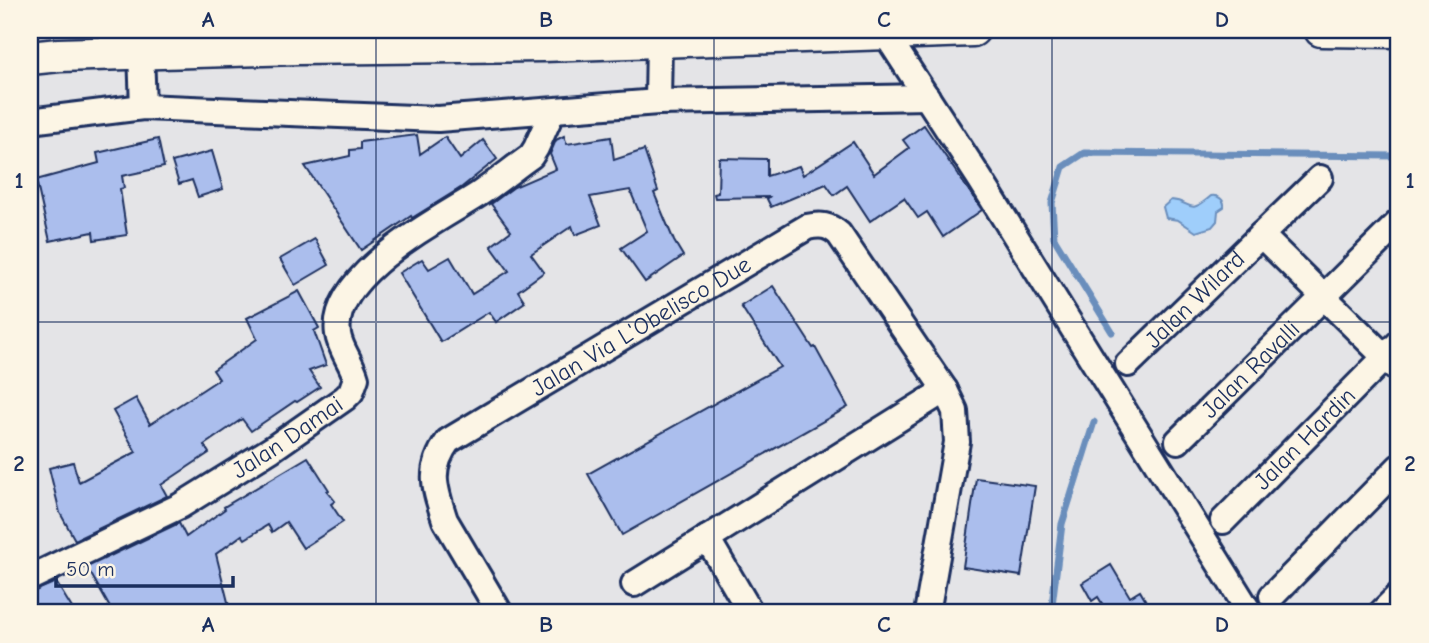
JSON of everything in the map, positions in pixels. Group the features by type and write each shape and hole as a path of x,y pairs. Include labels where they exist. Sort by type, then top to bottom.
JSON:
{"main road":[{"path":"30,58 59,55 659,41 973,30"},
{"path":"1321,30 1399,31"}],"street":[{"path":"886,33 1250,613"},
{"path":"658,103 659,41"},
{"path":"141,53 143,107"},
{"path":"30,121 143,107 438,119 658,103 927,97"},
{"name":"Jalan Damai","path":"30,578 180,506 272,449 345,398 351,392 356,378 338,334 339,317 354,284 379,259 484,191 531,156 552,112"},
{"name":"Jalan Wilard","path":"1128,364 1320,178"},
{"name":"Jalan Ravalli","path":"1178,441 1399,222"},
{"name":"Jalan Via L'Obelisco Due","path":"500,613 445,520 441,507 434,474 437,456 448,442 807,227 818,224 831,227 839,234 945,390 955,411 957,442 927,613"},
{"path":"1261,235 1323,297 1395,357"},
{"name":"Jalan Hardin","path":"1223,522 1395,357"},
{"path":"635,584 945,390"},
{"path":"1272,596 1399,467"},
{"path":"707,538 751,613"},
{"path":"1381,613 1399,595"}],"water":[{"path":"1211,196 1220,198 1224,204 1212,227 1196,232 1178,220 1166,218 1163,207 1171,200 1193,207"}],"building":[{"path":"924,125 982,210 943,237 927,212 918,218 904,198 870,221 847,186 834,195 826,184 771,207 767,199 769,197 715,198 714,194 718,193 719,158 767,159 767,176 799,166 803,175 853,142 874,174 909,148 903,140"},
{"path":"417,135 420,154 445,137 460,159 483,140 497,159 462,187 412,218 411,216 361,250 305,166 350,156 350,150 360,149 360,142"},
{"path":"564,136 567,144 611,137 614,160 644,150 658,191 654,193 683,256 645,282 621,248 647,231 630,190 590,197 601,225 575,235 572,226 531,254 544,272 518,291 525,302 496,322 489,312 441,342 399,273 422,259 429,269 450,257 472,294 509,271 491,246 511,231 491,204 514,187 556,169 550,154 556,140"},
{"path":"158,139 164,167 122,176 124,188 120,189 127,235 94,240 93,232 50,241 36,180 99,163 97,153"},
{"path":"212,151 223,189 198,197 192,180 179,184 172,162"},
{"path":"315,239 329,265 295,285 280,259"},
{"path":"773,286 813,348 815,347 848,407 622,535 588,474 780,367 741,306"},
{"path":"299,291 319,328 314,331 326,365 309,371 320,387 251,431 242,419 204,445 209,453 161,485 167,496 75,540 60,513 49,468 73,462 79,482 136,452 113,411 136,398 150,424 181,404 219,379 213,370 257,339 247,318"},
{"path":"308,457 335,501 331,504 343,522 303,548 286,522 272,532 268,525 245,539 242,535 216,554 230,610 217,613 113,613 87,567 179,523 186,537 225,509 224,507"},
{"path":"976,478 1035,486 1021,576 963,567"},
{"path":"1111,565 1130,597 1140,591 1153,613 1101,613 1106,610 1098,597 1092,601 1082,583"},
{"path":"56,582 75,613 30,613 30,593"}],"waterway":[{"path":"1112,332 1054,238 1052,203 1063,167 1084,153 1399,156"},
{"path":"1051,613 1062,524 1094,422"}]}
